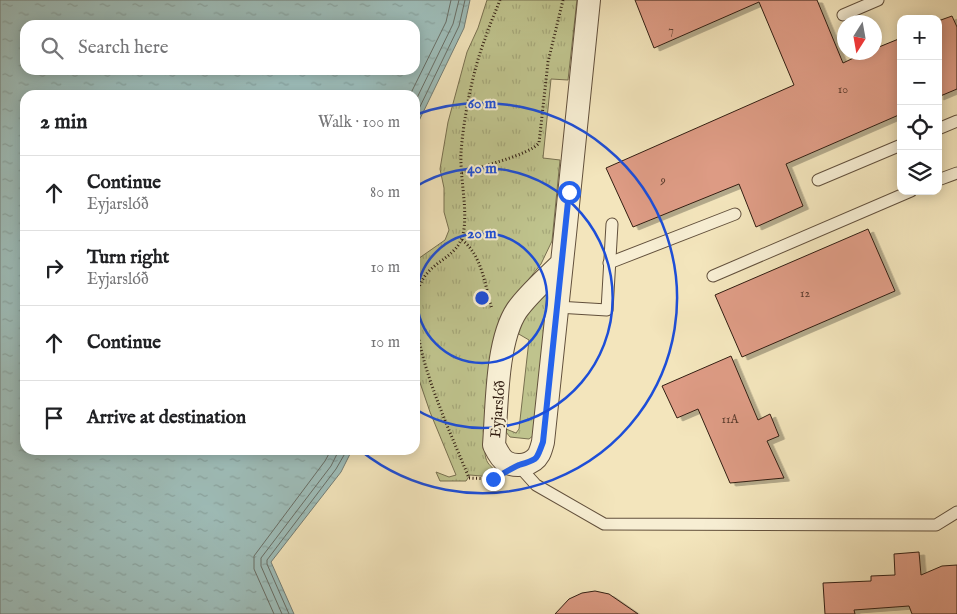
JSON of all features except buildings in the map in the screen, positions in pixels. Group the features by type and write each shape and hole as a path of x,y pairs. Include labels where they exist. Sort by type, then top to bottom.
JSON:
{"street":[{"path":"518,466 531,462 539,455 543,442 589,0"},
{"name":"Eyjarslóð","path":"518,466 506,462 499,455 494,445 502,356 509,326 517,310 562,263"}],"lane":[{"path":"843,15 878,0"},
{"path":"942,127 957,121"},
{"path":"818,180 897,147"},
{"path":"942,179 957,173"},
{"path":"713,276 902,195"},
{"path":"610,263 735,214"},
{"path":"558,308 607,310 612,224"},
{"path":"518,466 536,485 604,524 936,524 957,512"}],"path":[{"path":"420,284 431,268 457,248 462,240 464,217 461,154 463,136 476,68 484,40 500,0"},
{"path":"462,173 514,156 535,147 539,143 548,62 563,0"},
{"path":"462,240 468,245 479,265 492,309 498,318 509,326"},
{"path":"420,345 431,382 469,478 493,479 518,466"}],"green space":[{"path":"487,0 577,0 568,80 551,79 543,158 560,160 552,241 541,264 512,300 485,442 486,458 495,473 492,477 470,475 466,481 440,481 436,472 449,477 456,475 420,383 420,258 445,240 449,230 444,212 444,188 440,169 448,122 467,52 478,28"},
{"path":"548,290 534,435 529,439 510,437 506,429 516,433 519,429 529,340 517,333 522,318"}],"water":[{"path":"0,0 470,0 464,28 420,119 420,90 20,90 20,455 350,455 341,472 271,562 294,614 0,614"}],"route":[{"path":"493,479 518,466 531,462 539,455 543,442 569,192"}]}
